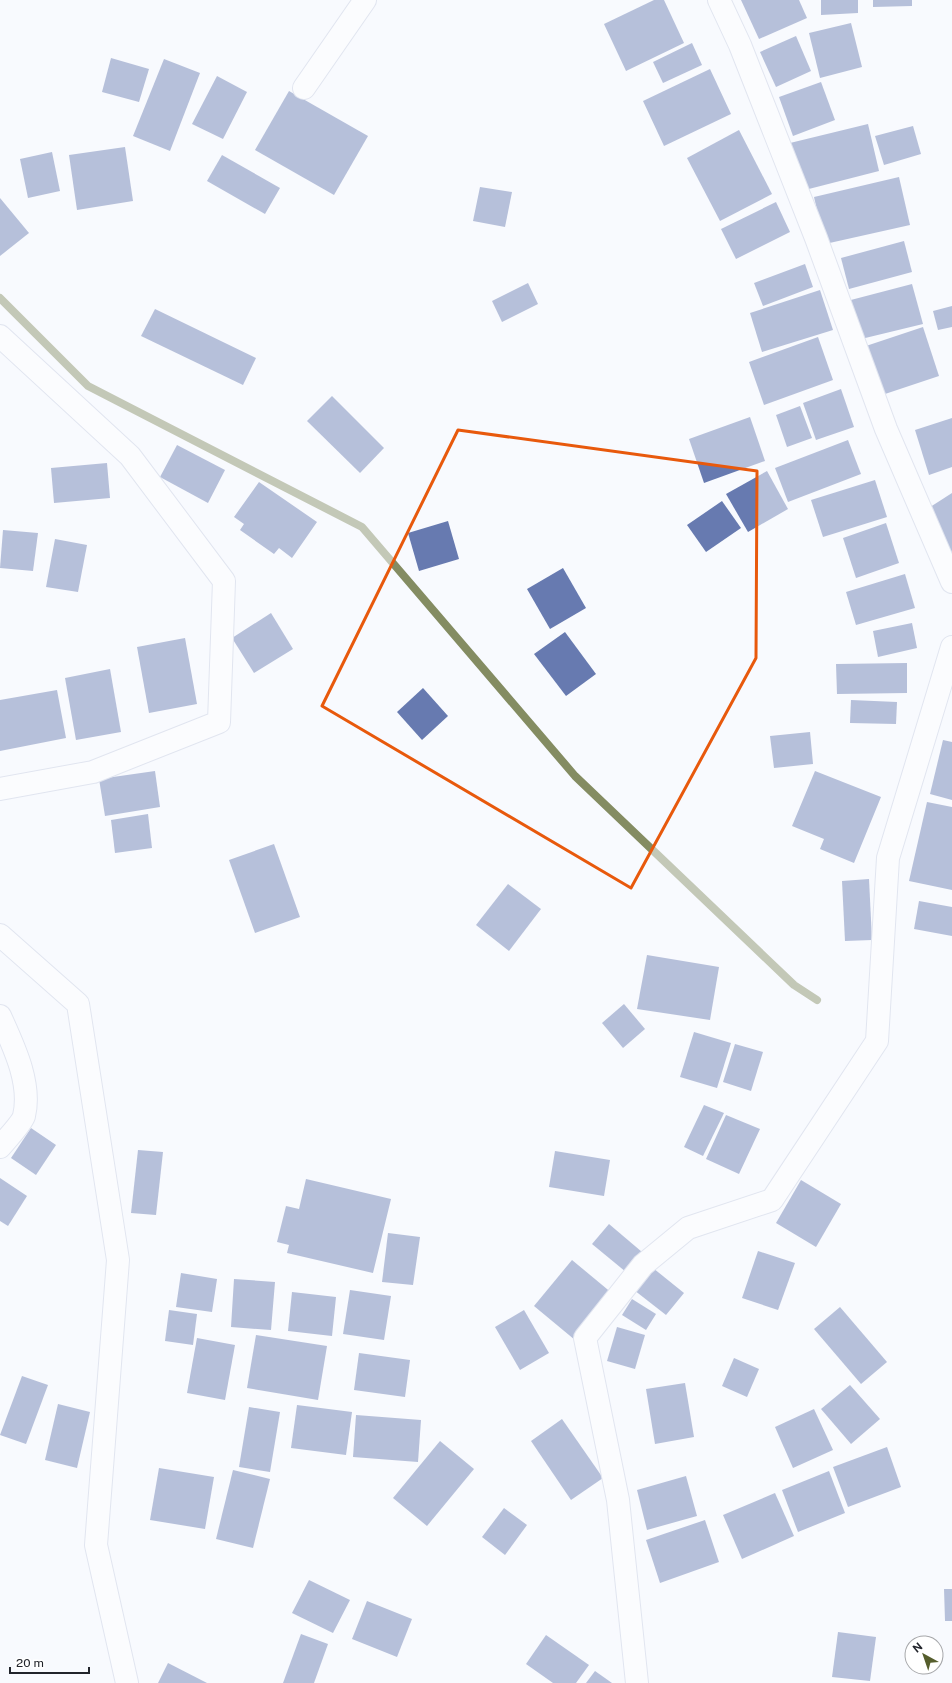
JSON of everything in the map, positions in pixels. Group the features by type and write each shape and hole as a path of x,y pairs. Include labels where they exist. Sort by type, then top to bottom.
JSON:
{"street":[{"path":"304,88 365,0"},
{"path":"719,0 740,45 816,238 886,429 952,582"},
{"path":"0,336 130,456 224,581 219,722 93,772 0,789"},
{"path":"637,1683 618,1500 585,1338 643,1265 688,1228 772,1200 877,1041 888,858 952,647"},
{"path":"0,935 78,1004 118,1260 96,1545 127,1683"},
{"path":"0,1016 20,1061 25,1088 24,1117 0,1147"}],"highlighted area":[{"path":"458,430 757,471 756,658 631,888 322,706"}],"building":[{"path":"654,0 664,0 684,43 626,71 604,24"},
{"path":"741,0 799,0 807,18 759,39"},
{"path":"821,0 858,0 858,13 821,15"},
{"path":"873,0 912,0 912,6 873,7"},
{"path":"851,23 862,67 820,78 809,33"},
{"path":"796,36 811,71 776,87 760,52"},
{"path":"692,43 702,65 663,83 653,62"},
{"path":"111,58 149,69 139,102 102,92"},
{"path":"164,59 200,73 170,151 133,136"},
{"path":"710,69 731,114 664,146 643,101"},
{"path":"217,76 247,92 223,139 192,124"},
{"path":"821,82 835,120 793,136 779,97"},
{"path":"289,91 368,136 334,195 255,150"},
{"path":"868,124 879,171 801,191 790,143"},
{"path":"913,126 921,154 884,165 875,136"},
{"path":"739,130 772,194 720,221 687,158"},
{"path":"125,147 133,201 77,210 69,155"},
{"path":"52,152 60,191 28,198 20,159"},
{"path":"222,155 280,188 265,214 207,181"},
{"path":"899,177 910,225 825,244 814,197"},
{"path":"480,187 512,192 505,227 473,221"},
{"path":"0,198 29,233 0,256"},
{"path":"776,202 790,232 736,259 721,229"},
{"path":"904,241 912,272 849,289 841,258"},
{"path":"805,264 813,287 763,306 754,283"},
{"path":"528,283 538,304 502,322 492,301"},
{"path":"912,284 923,324 857,340 847,301"},
{"path":"820,290 833,330 762,352 750,313"},
{"path":"952,306 952,327 938,330 933,311"},
{"path":"155,309 256,358 243,385 141,336"},
{"path":"923,327 939,376 882,395 866,346"},
{"path":"818,337 833,380 764,405 749,362"},
{"path":"841,389 854,427 816,440 803,403"},
{"path":"332,396 384,448 360,473 307,421"},
{"path":"800,406 812,438 787,447 776,415"},
{"path":"750,417 765,461 704,483 689,439"},
{"path":"952,418 952,467 929,475 915,430"},
{"path":"848,440 861,474 788,502 775,468"},
{"path":"177,445 225,470 208,503 160,477"},
{"path":"107,463 110,498 54,503 51,468"},
{"path":"767,471 788,509 748,532 726,494"},
{"path":"875,480 887,517 823,537 811,500"},
{"path":"259,482 317,522 292,558 279,548 274,554 240,530 244,524 234,517"},
{"path":"952,493 952,553 924,511"},
{"path":"722,501 741,528 706,552 687,525"},
{"path":"448,521 459,559 419,571 408,533"},
{"path":"886,523 899,563 856,578 843,538"},
{"path":"3,530 38,533 33,571 0,568"},
{"path":"55,539 87,545 78,592 46,587"},
{"path":"563,568 586,608 550,629 527,589"},
{"path":"905,574 915,608 856,625 846,592"},
{"path":"271,613 293,649 254,673 232,638"},
{"path":"912,623 917,648 878,657 873,631"},
{"path":"565,632 596,674 566,696 534,654"},
{"path":"185,638 197,704 149,713 137,647"},
{"path":"907,663 907,693 837,694 836,664"},
{"path":"110,669 121,732 76,740 65,678"},
{"path":"423,688 448,716 422,740 397,712"},
{"path":"57,690 66,738 0,751 0,700"},
{"path":"851,700 897,702 896,724 850,723"},
{"path":"810,732 813,764 774,768 770,736"},
{"path":"943,740 952,742 952,800 930,794"},
{"path":"155,771 160,807 105,816 99,779"},
{"path":"815,771 881,797 854,863 820,849 824,839 792,826"},
{"path":"927,802 952,807 952,890 909,881"},
{"path":"148,814 152,848 115,853 111,820"},
{"path":"274,844 300,917 255,933 229,860"},
{"path":"869,879 872,940 845,941 842,881"},
{"path":"508,884 541,909 509,951 476,925"},
{"path":"919,901 952,907 952,936 914,929"},
{"path":"647,955 719,967 710,1020 637,1009"},
{"path":"624,1004 645,1029 623,1048 602,1023"},
{"path":"694,1032 731,1043 717,1088 680,1077"},
{"path":"735,1044 763,1052 751,1091 723,1082"},
{"path":"704,1105 724,1113 703,1156 684,1147"},
{"path":"726,1115 760,1129 739,1174 706,1159"},
{"path":"31,1128 56,1145 36,1175 11,1158"},
{"path":"138,1150 163,1152 156,1215 131,1213"},
{"path":"555,1151 610,1160 604,1196 549,1187"},
{"path":"0,1178 27,1196 8,1226 0,1221"},
{"path":"306,1179 391,1199 373,1273 287,1253 289,1245 277,1242 286,1206 299,1209"},
{"path":"801,1180 841,1204 816,1247 776,1223"},
{"path":"609,1224 642,1252 626,1272 592,1244"},
{"path":"388,1233 420,1237 413,1285 382,1282"},
{"path":"758,1251 795,1263 778,1310 742,1298"},
{"path":"572,1260 613,1294 575,1340 534,1306"},
{"path":"653,1268 684,1293 666,1315 634,1290"},
{"path":"181,1273 217,1279 212,1312 176,1307"},
{"path":"234,1279 275,1282 271,1330 231,1327"},
{"path":"350,1290 391,1296 384,1340 343,1334"},
{"path":"292,1292 336,1297 332,1336 288,1331"},
{"path":"632,1299 656,1314 646,1330 622,1315"},
{"path":"840,1307 887,1362 861,1384 814,1329"},
{"path":"169,1310 197,1314 193,1345 165,1341"},
{"path":"524,1310 549,1353 520,1370 495,1327"},
{"path":"617,1327 645,1335 635,1369 607,1361"},
{"path":"256,1335 327,1346 318,1400 247,1388"},
{"path":"197,1338 235,1345 225,1400 187,1393"},
{"path":"359,1353 410,1360 405,1397 354,1390"},
{"path":"734,1358 759,1369 747,1397 722,1386"},
{"path":"22,1376 48,1385 26,1444 0,1435"},
{"path":"685,1383 694,1437 655,1444 646,1389"},
{"path":"850,1385 880,1419 851,1444 821,1409"},
{"path":"58,1404 90,1412 77,1468 45,1460"},
{"path":"297,1405 352,1412 346,1455 291,1448"},
{"path":"249,1407 280,1412 270,1472 239,1467"},
{"path":"814,1409 833,1450 793,1468 775,1427"},
{"path":"356,1415 421,1420 418,1462 353,1457"},
{"path":"562,1419 603,1478 571,1500 531,1441"},
{"path":"440,1441 474,1469 427,1526 393,1498"},
{"path":"887,1447 901,1487 848,1507 833,1467"},
{"path":"159,1468 214,1477 205,1529 150,1520"},
{"path":"233,1470 270,1479 253,1548 216,1539"},
{"path":"829,1471 845,1513 798,1532 782,1490"},
{"path":"686,1476 697,1516 647,1530 637,1490"},
{"path":"775,1493 794,1536 742,1559 723,1515"},
{"path":"504,1508 527,1525 505,1555 482,1537"},
{"path":"705,1520 719,1562 660,1583 646,1540"},
{"path":"309,1580 350,1600 333,1633 292,1613"},
{"path":"944,1589 952,1589 952,1621 945,1621"},
{"path":"367,1601 412,1619 397,1657 352,1639"},
{"path":"838,1632 876,1637 870,1681 832,1677"},
{"path":"301,1634 328,1644 314,1683 283,1683"},
{"path":"546,1635 589,1665 576,1683 553,1683 526,1664"},
{"path":"168,1663 207,1683 158,1683"},
{"path":"595,1671 612,1683 586,1683"}],"waterway":[{"path":"0,298 88,386 362,527 575,776 794,985 817,1000"}]}
